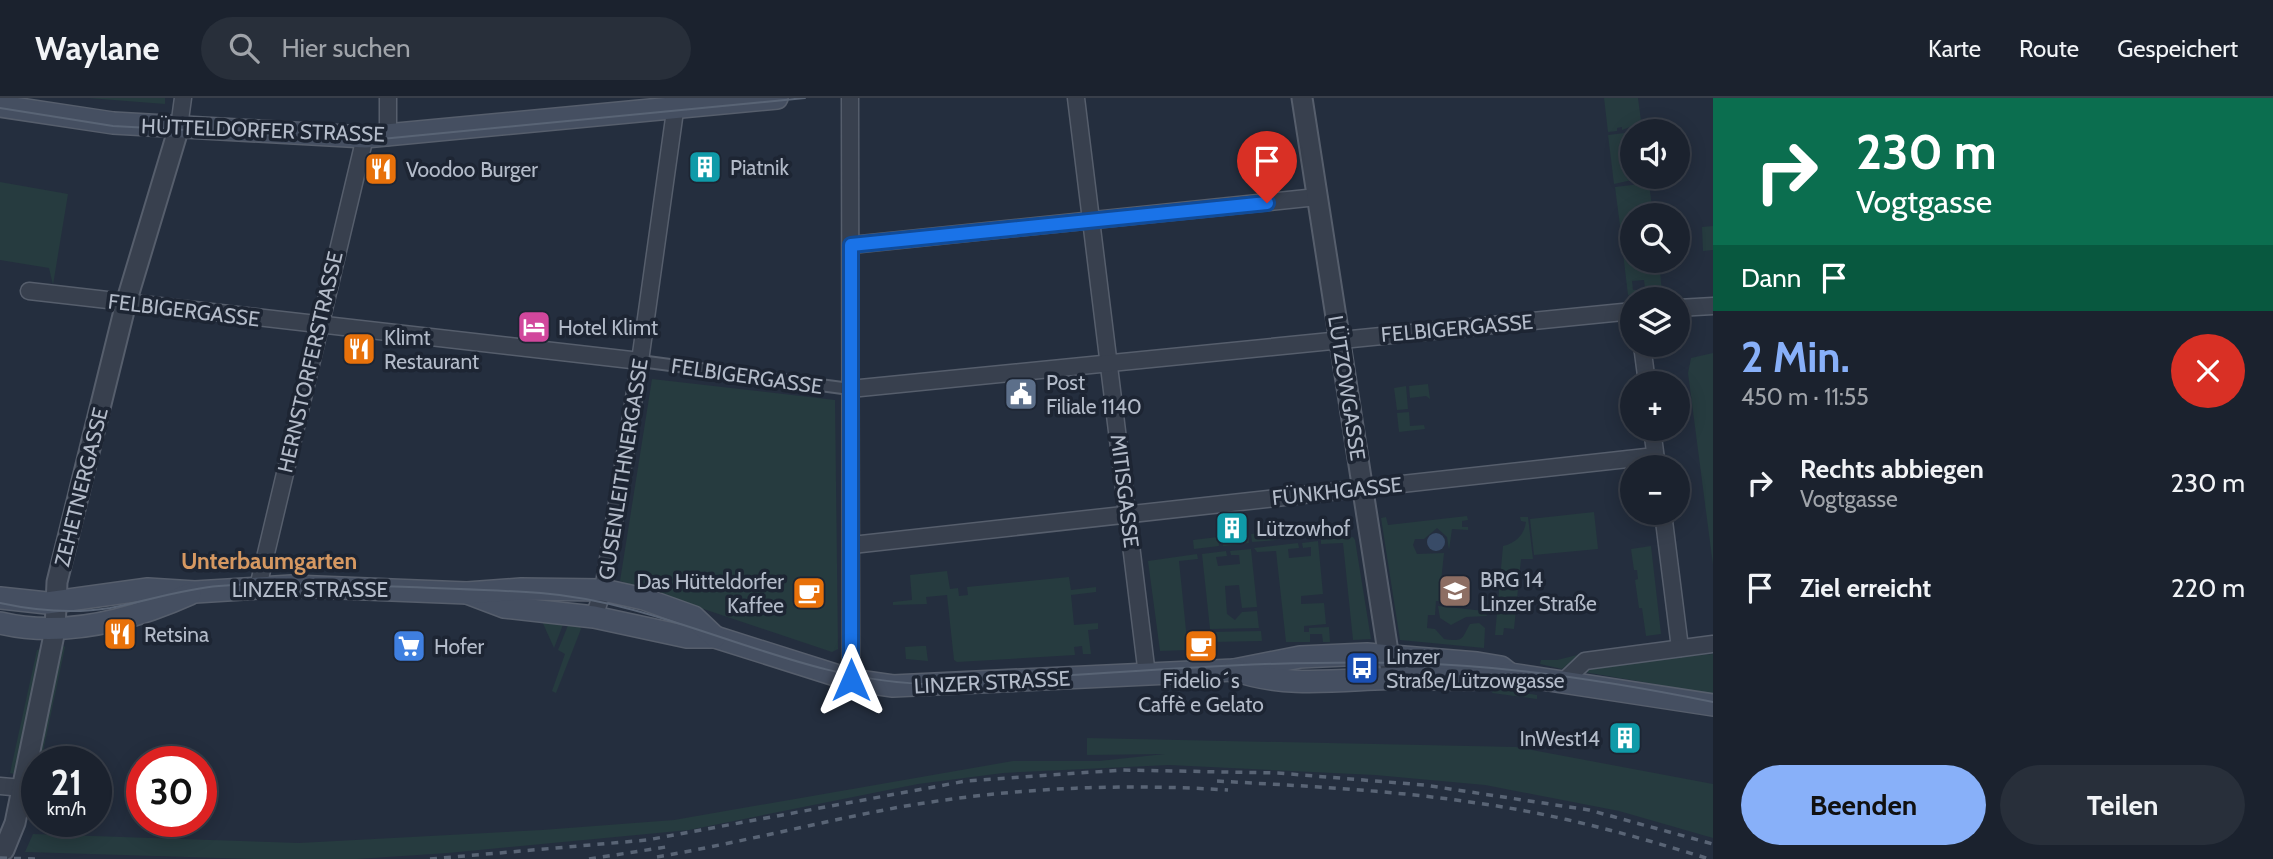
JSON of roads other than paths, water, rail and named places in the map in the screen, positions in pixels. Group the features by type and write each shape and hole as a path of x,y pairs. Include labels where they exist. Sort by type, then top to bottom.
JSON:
{"main road":[{"name":"HÜTTELDORFER STRASSE","path":"0,106 100,122 388,137 674,103 777,98"},
{"name":"LINZER STRASSE","path":"0,598 30,604 148,589 195,592 258,587 467,593 521,589 603,590 644,599 694,617 715,637"},
{"name":"LINZER STRASSE","path":"0,623 55,630 139,614 195,592"},
{"name":"LINZER STRASSE","path":"467,593 504,607 594,617 687,637 715,637 851,680 916,687 1234,670 1300,657 1388,655 1477,663 1501,667 1510,674"},
{"name":"LINZER STRASSE","path":"1234,670 1254,677 1297,682 1392,678 1488,680 1510,674 1565,680 1713,705"}],"street":[{"path":"179,127 183,98"},
{"path":"387,98 388,137"},
{"path":"850,98 851,680"},
{"name":"MITISGASSE","path":"1076,98 1147,675"},
{"name":"LÜTZOWGASSE","path":"1303,98 1392,678"},
{"name":"GUSENLEITHNERGASSE","path":"594,617 603,590 640,361 674,103"},
{"name":"ZEHETNERGASSE","path":"32,746 55,630 57,582 126,303 179,127"},
{"name":"HERNSTORFERSTRASSE","path":"258,587 317,326 365,137"},
{"path":"851,245 1317,197"},
{"name":"FELBIGERGASSE","path":"29,291 640,361 850,389 1620,312"},
{"path":"1690,307 1713,306"},
{"name":"FÜNKHGASSE","path":"852,545 1362,489 1620,464"},
{"path":"1665,525 1680,648"},
{"path":"1565,680 1585,661 1713,644"},
{"path":"0,786 21,788"},
{"name":"ZEHETNERGASSE","path":"4,850 13,829 21,796"}],"water":[{"path":"1432,533 1440,533 1445,542 1443,549 1432,551 1427,546 1427,538"}],"tram line":[{"path":"0,108 113,126 371,140 805,98"},
{"path":"0,603 41,610 82,611 110,608 205,588 266,584 337,584 524,592 591,600 641,612 786,658 884,681 935,684 1289,663 1407,663 1484,667 1561,676 1713,702"}],"railway":[{"path":"430,859 647,840 966,781 1122,770 1278,773 1424,785 1589,810 1713,844"},
{"path":"1217,781 1380,792 1507,808 1594,826 1709,859"},
{"path":"657,857 900,807 982,795 1105,787 1228,790"},
{"path":"589,859 666,847"},
{"path":"0,858 37,859"}],"place":[{"name":"Piatnik","path":"705,167"},
{"name":"Voodoo Burger","path":"381,169"},
{"name":"Hotel Klimt","path":"534,327"},
{"name":"Klimt Restaurant","path":"359,349"},
{"name":"Post Filiale 1140","path":"1021,394"},
{"name":"Lützowhof","path":"1232,528"},
{"name":"BRG 14 Linzer Straße","path":"1455,591"},
{"name":"Das Hütteldorfer Kaffee","path":"809,593"},
{"name":"Retsina","path":"120,634"},
{"name":"Hofer","path":"409,646"},
{"name":"Fidelio´s Caffè e Gelato","path":"1201,646"},
{"name":"Linzer Straße/Lützowgasse","path":"1362,668"},
{"name":"InWest14","path":"1625,738"}],"district":[{"name":"Unterbaumgarten","path":"269,561"}]}
